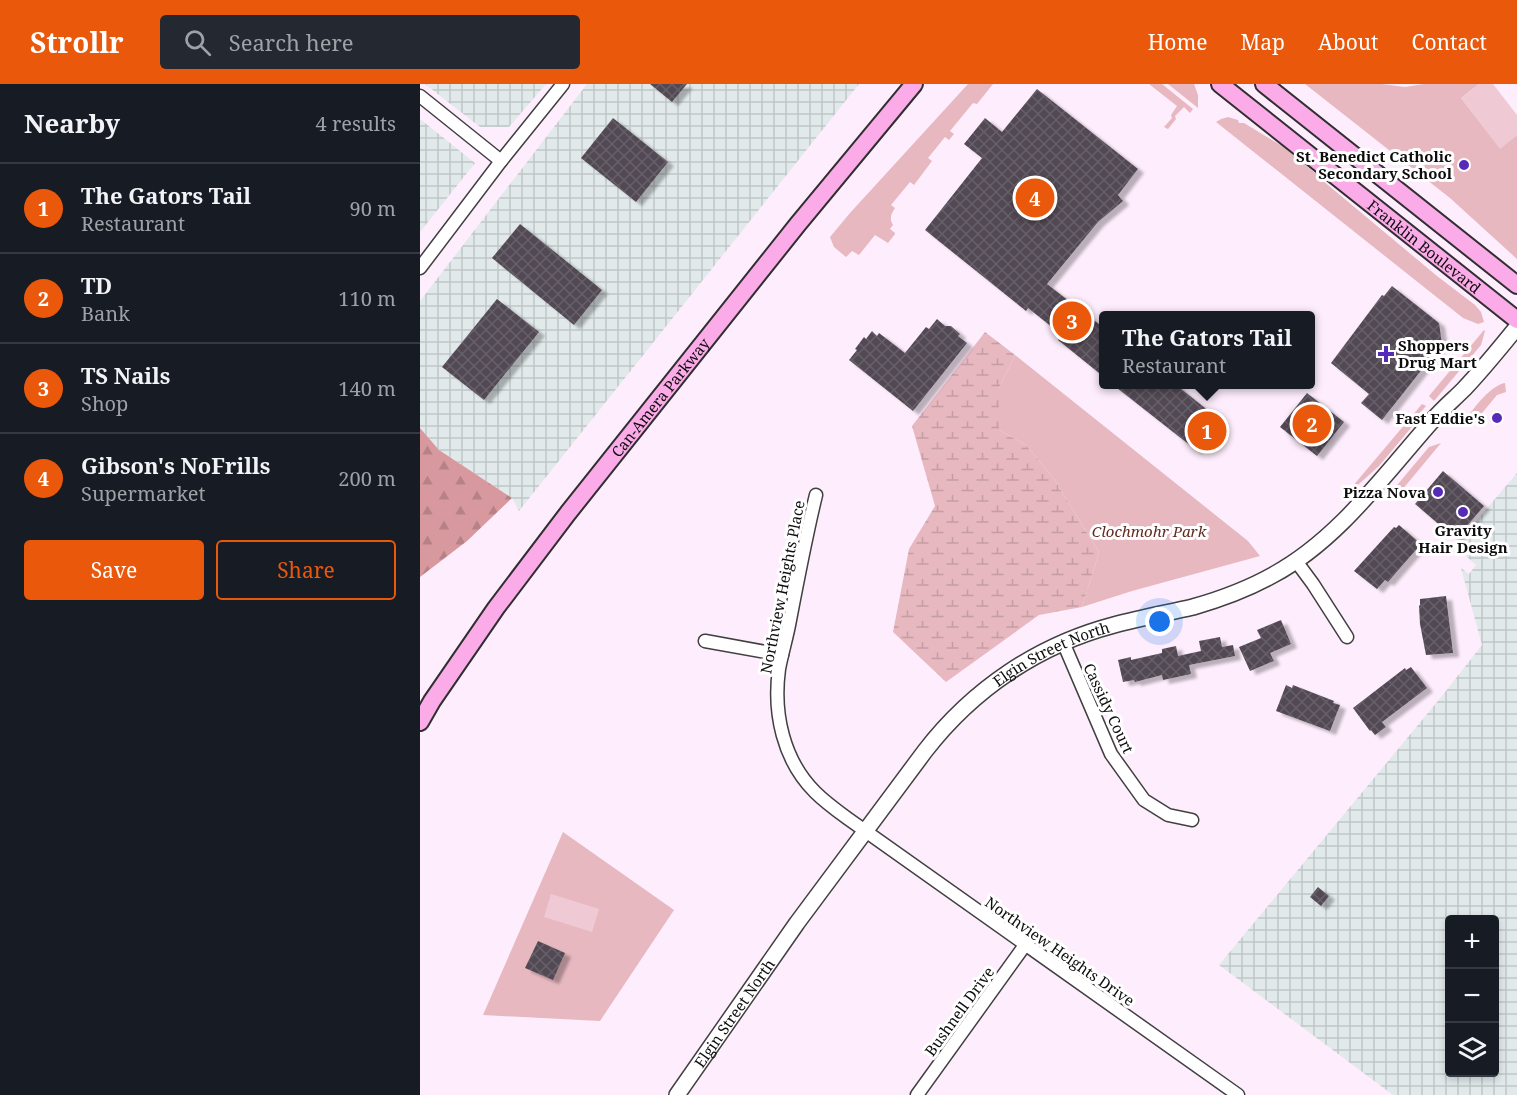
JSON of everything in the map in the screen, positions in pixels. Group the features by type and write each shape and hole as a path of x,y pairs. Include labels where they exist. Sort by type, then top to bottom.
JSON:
{"main road":[{"name":"Can-Amera Parkway","path":"420,722 496,608 568,513 798,224 914,84"},
{"name":"Franklin Boulevard","path":"1220,84 1517,320"},
{"name":"Franklin Boulevard","path":"1264,84 1517,285"}],"street":[{"path":"420,268 501,160 563,84"},
{"path":"420,96 501,160"},
{"name":"Elgin Street North","path":"682,1093 797,923 937,735 962,709 1014,668 1063,642 1116,624 1194,606 1233,594 1296,561 1335,531 1445,406 1486,365 1517,327"},
{"name":"Northview Heights Place","path":"816,495 805,538 782,655 777,695 780,726 792,761 802,777 830,805 866,831"},
{"path":"1296,561 1347,637"},
{"path":"705,641 782,655"},
{"name":"Cassidy Court","path":"1063,642 1117,764 1144,800 1168,815 1192,820"},
{"name":"Northview Heights Drive","path":"866,831 1238,1095"},
{"name":"Bushnell Drive","path":"917,1095 1025,945"}],"shaded area":[{"path":"425,84 546,84 509,127 480,127"},
{"path":"587,84 859,84 519,511 512,498 439,450 420,428 420,301"},
{"path":"1479,84 1493,84 1517,115 1517,135 1500,149 1461,98"},
{"path":"420,119 475,163 420,232"},
{"path":"1517,473 1517,1095 1393,1095 1219,965 1482,645 1461,568 1469,574 1476,565 1455,546"},
{"path":"551,894 599,909 592,932 544,917"}],"green space":[{"path":"968,84 993,84 977,104 973,103 950,131 954,134 949,140 945,137 928,158 932,161 914,185 910,182 891,205 895,208 891,216 893,225 890,229 895,234 888,243 875,235 859,255 852,251 846,257 834,247 830,237"},
{"path":"1149,84 1162,84 1193,109 1190,113 1184,107 1175,116 1176,119 1168,129 1164,127 1172,118 1171,115 1177,106"},
{"path":"1168,84 1194,84 1198,95 1198,108"},
{"name":"St. Benedict Catholic Secondary School","path":"1305,84 1382,84 1405,87 1424,84 1479,84 1461,98 1500,148 1517,135 1517,259 1450,198"},
{"path":"1228,117 1244,123 1282,146 1475,305 1481,312 1484,322 1478,324 1463,318 1216,122"},
{"path":"1484,330 1481,345 1434,401 1429,396"},
{"path":"985,332 1015,355 999,388 999,430 1026,445 1054,479 1099,552 1082,607 1039,615 946,682 893,632 909,549 935,506 912,426"},
{"name":"Clochmohr Park","path":"1015,355 1248,541 1260,556 1082,607 1099,552 1054,479 1026,445 999,430 999,388"},
{"path":"1505,383 1506,392 1497,395 1473,424 1465,420 1489,392"},
{"path":"1422,404 1426,406 1419,414 1421,416 1379,466 1341,500"},
{"path":"420,428 439,450 512,498 467,541 420,577"},
{"path":"1441,443 1397,496 1393,490 1429,447"},
{"path":"563,832 674,910 600,1021 483,1015"}],"building":[{"path":"650,84 687,84 672,102"},
{"path":"1037,89 1138,169 1118,195 1123,201 1098,222 1047,284 1099,324 1099,373 1058,340 1062,335 1028,308 1026,311 925,230 982,158 964,144 985,118 1002,132"},
{"path":"613,118 668,162 636,202 581,158"},
{"path":"520,224 602,290 574,325 492,258"},
{"name":"Shoppers Drug Mart","path":"1392,286 1439,323 1442,344 1382,420 1361,403 1369,394 1331,363 1382,295 1384,296"},
{"path":"497,299 539,332 484,400 442,367"},
{"path":"937,319 945,326 951,326 967,343 913,411 849,360 864,337 866,339 872,331 877,336 879,333 905,353 926,327 929,329"},
{"path":"1118,389 1181,389 1220,420 1196,450"},
{"path":"1307,393 1344,422 1317,456 1280,427"},
{"path":"1443,471 1484,506 1456,539 1415,504"},
{"path":"1399,525 1421,544 1388,582 1385,580 1377,589 1354,571 1394,527"},
{"path":"1446,596 1453,653 1426,655 1420,624 1420,599"},
{"path":"1281,620 1291,644 1270,653 1274,661 1250,671 1239,647 1261,638 1257,630"},
{"path":"1220,637 1222,647 1233,645 1235,656 1189,665 1191,674 1163,680 1162,675 1135,682 1134,680 1123,682 1118,660 1131,657 1131,660 1162,653 1162,649 1176,646 1178,656 1201,651 1199,641"},
{"path":"1411,667 1427,688 1382,722 1386,727 1375,735 1353,708 1405,668 1406,670"},
{"path":"1286,685 1292,688 1293,685 1340,705 1330,731 1276,711"},
{"path":"1318,887 1329,896 1321,906 1310,897"},
{"path":"538,941 565,953 553,980 525,968"}],"place":[{"name":"St. Benedict Catholic Secondary School","path":"1464,165"},
{"name":"Gibson's NoFrills","path":"1035,198"},
{"name":"TS Nails","path":"1072,321"},
{"name":"Shoppers Drug Mart","path":"1386,354"},
{"name":"Fast Eddie's","path":"1497,418"},
{"name":"TD","path":"1312,424"},
{"name":"The Gators Tail","path":"1207,431"},
{"name":"Pizza Nova","path":"1438,492"},
{"name":"Gravity Hair Design","path":"1463,512"}]}
